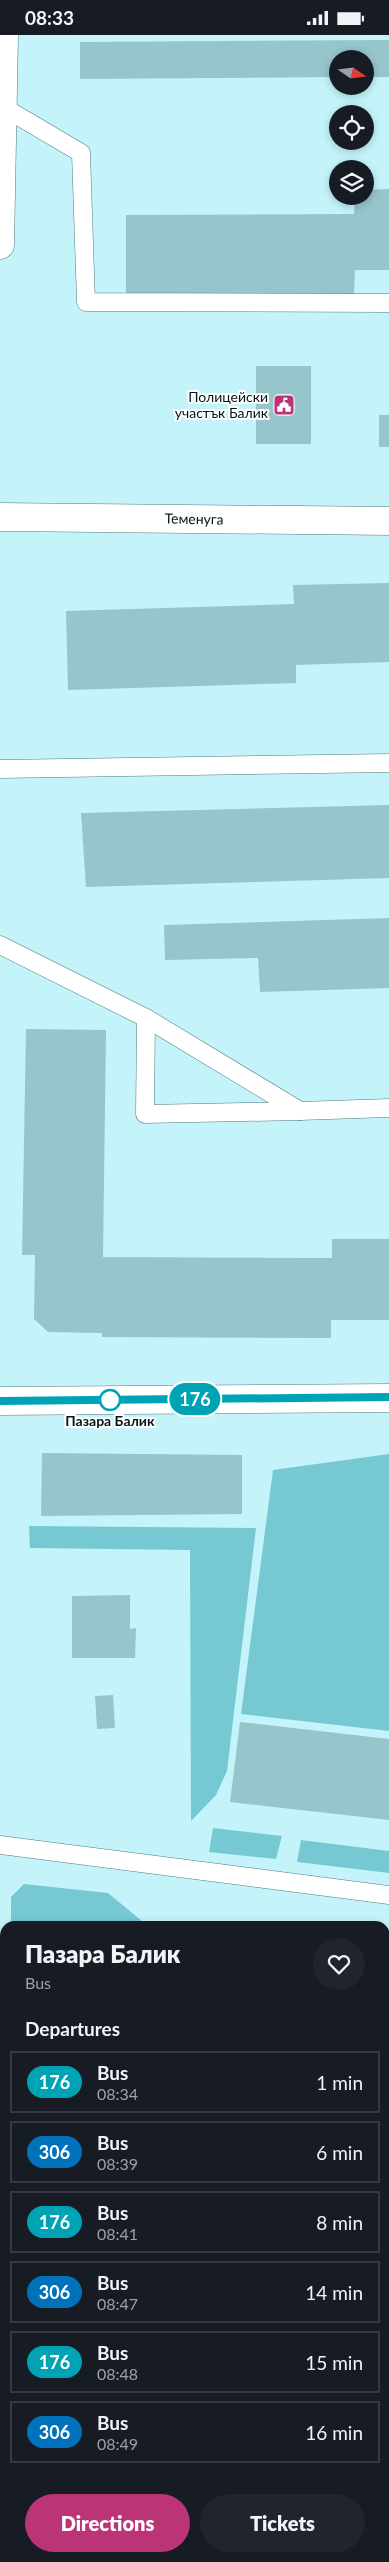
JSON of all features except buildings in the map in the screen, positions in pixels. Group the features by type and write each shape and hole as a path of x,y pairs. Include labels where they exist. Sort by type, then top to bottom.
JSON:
{"street":[{"path":"0,245 4,35"},
{"name":"Теменуга","path":"0,517 389,521"},
{"path":"0,1401 389,1397"}],"lane":[{"path":"2,107 81,153 86,302 389,303"},
{"path":"0,769 389,763"},
{"path":"0,945 146,1018 300,1111"},
{"path":"146,1018 145,1114 389,1108"},
{"path":"0,1845 389,1895"}],"shaded area":[{"path":"389,1454 389,1731 241,1714 273,1470"},
{"path":"29,1526 256,1528 227,1771 216,1795 191,1821 190,1550 30,1548"},
{"path":"213,1828 282,1836 276,1859 209,1852"},
{"path":"301,1840 389,1851 389,1873 297,1862"},
{"path":"24,1884 108,1893 142,1921 11,1921 11,1897"}],"bus line":[{"name":"176","path":"0,1401 389,1397"}],"place":[{"name":"Полицейски участък Балик","path":"284,405"},
{"name":"Пазара Балик","path":"110,1400"}]}
